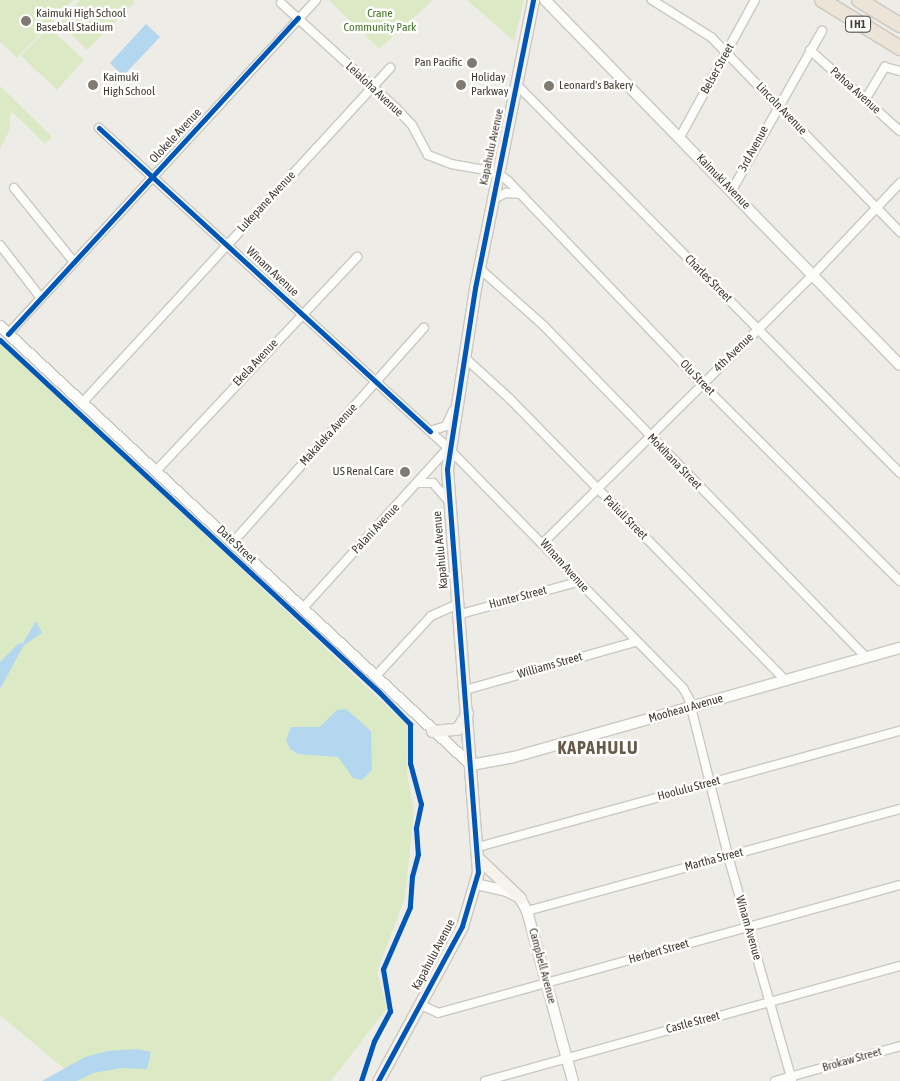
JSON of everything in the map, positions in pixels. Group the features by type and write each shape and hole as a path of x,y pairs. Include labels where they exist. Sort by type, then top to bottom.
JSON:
{"highway":[{"name":"I H1","path":"822,0 900,48"},
{"name":"I H1","path":"859,0 900,25"}],"main road":[{"name":"Kapahulu Avenue","path":"378,1081 462,926 476,884 478,852 447,499 448,448 497,172 533,0"},
{"path":"432,731 457,730 467,713"},
{"path":"478,852 520,898"}],"street":[{"name":"Olokele Avenue","path":"4,330 41,298 316,0"},
{"name":"Kaimuki Avenue","path":"544,0 732,190 900,365"},
{"name":"Lincoln Avenue","path":"652,0 668,8 711,37 900,232"},
{"path":"668,8 673,0"},
{"name":"Belser Street","path":"680,138 756,0"},
{"name":"Leialoha Avenue","path":"281,3 412,125 428,155 451,164 497,172"},
{"name":"3rd Avenue","path":"732,190 777,105 822,31"},
{"name":"Pahoa Avenue","path":"810,50 900,131"},
{"path":"865,100 884,67 900,71"},
{"name":"Lukepane Avenue","path":"83,402 390,68"},
{"name":"Charles Street","path":"516,84 900,473"},
{"name":"Winam Avenue","path":"98,128 228,244 448,448 544,542 578,582 635,642 683,688 691,707 728,856 791,1079"},
{"name":"Olu Street","path":"497,172 702,384 900,581"},
{"name":"4th Avenue","path":"544,542 813,275 900,183"},
{"path":"14,188 74,262"},
{"path":"492,200 506,193 520,194"},
{"path":"0,245 41,298"},
{"name":"Ekela Avenue","path":"156,471 302,313 357,257"},
{"name":"Mokihana Street","path":"479,268 544,326 867,658"},
{"name":"Makaleka Avenue","path":"233,542 424,328"},
{"name":"Date Street","path":"4,330 470,765"},
{"name":"Paliuli Street","path":"464,357 786,681"},
{"path":"430,431 446,426 456,405"},
{"name":"Palani Avenue","path":"302,608 419,483 448,448"},
{"path":"419,483 432,483 447,499"},
{"name":"Hunter Street","path":"375,677 431,616 578,582"},
{"name":"Williams Street","path":"465,690 635,642"},
{"name":"Mooheau Avenue","path":"470,765 514,757 900,648"},
{"name":"Hoolulu Street","path":"478,852 710,783 900,731"},
{"name":"Martha Street","path":"527,911 900,809"},
{"path":"476,884 507,890 520,898"},
{"name":"Herbert Street","path":"419,1004 438,1012 900,885"},
{"name":"Campbell Avenue","path":"520,898 527,911 573,1081"},
{"name":"Castle Street","path":"486,1081 566,1057 900,966"},
{"name":"Brokaw Street","path":"775,1081 791,1079 900,1046"}],"green space":[{"name":"Kaimuki High School Baseball Stadium","path":"0,0 73,0 17,58 0,42"},
{"path":"80,0 133,0 135,2 87,50 59,23"},
{"name":"Crane Community Park","path":"329,0 433,0 379,49"},
{"path":"467,0 524,0 514,41"},
{"path":"49,27 84,60 57,90 21,56"},
{"path":"0,86 52,136 45,144 11,111 9,131 0,149"},
{"path":"0,341 409,727 407,773 414,810 405,898 377,972 387,1008 331,1081 79,1081 0,1015"}],"water":[{"path":"146,24 160,37 123,76 110,63"},
{"path":"36,621 42,633 24,645 0,689 0,662 18,644 23,643"},
{"path":"346,709 371,731 372,770 362,780 353,778 338,757 298,754 290,749 286,740 291,727 320,727 337,710"},
{"path":"137,1049 151,1052 147,1069 122,1068 93,1073 77,1081 42,1081 85,1057 107,1051"}],"cycle path":[{"path":"378,1081 462,926 478,872 447,469 475,288 533,0"},
{"path":"8,334 298,18"},
{"path":"99,128 430,431"},
{"path":"0,340 379,692 410,724 410,763 421,804 416,828 418,854 412,876 410,907 383,969 390,1011 374,1041 361,1081"}],"place":[{"name":"Kaimuki High School Baseball Stadium","path":"26,21"},
{"name":"Pan Pacific","path":"472,63"},
{"name":"Kaimuki High School","path":"93,85"},
{"name":"Holiday Parkway","path":"461,85"},
{"name":"Leonard's Bakery","path":"549,86"},
{"name":"US Renal Care","path":"405,472"}],"district":[{"name":"KAPAHULU","path":"598,748"}]}
